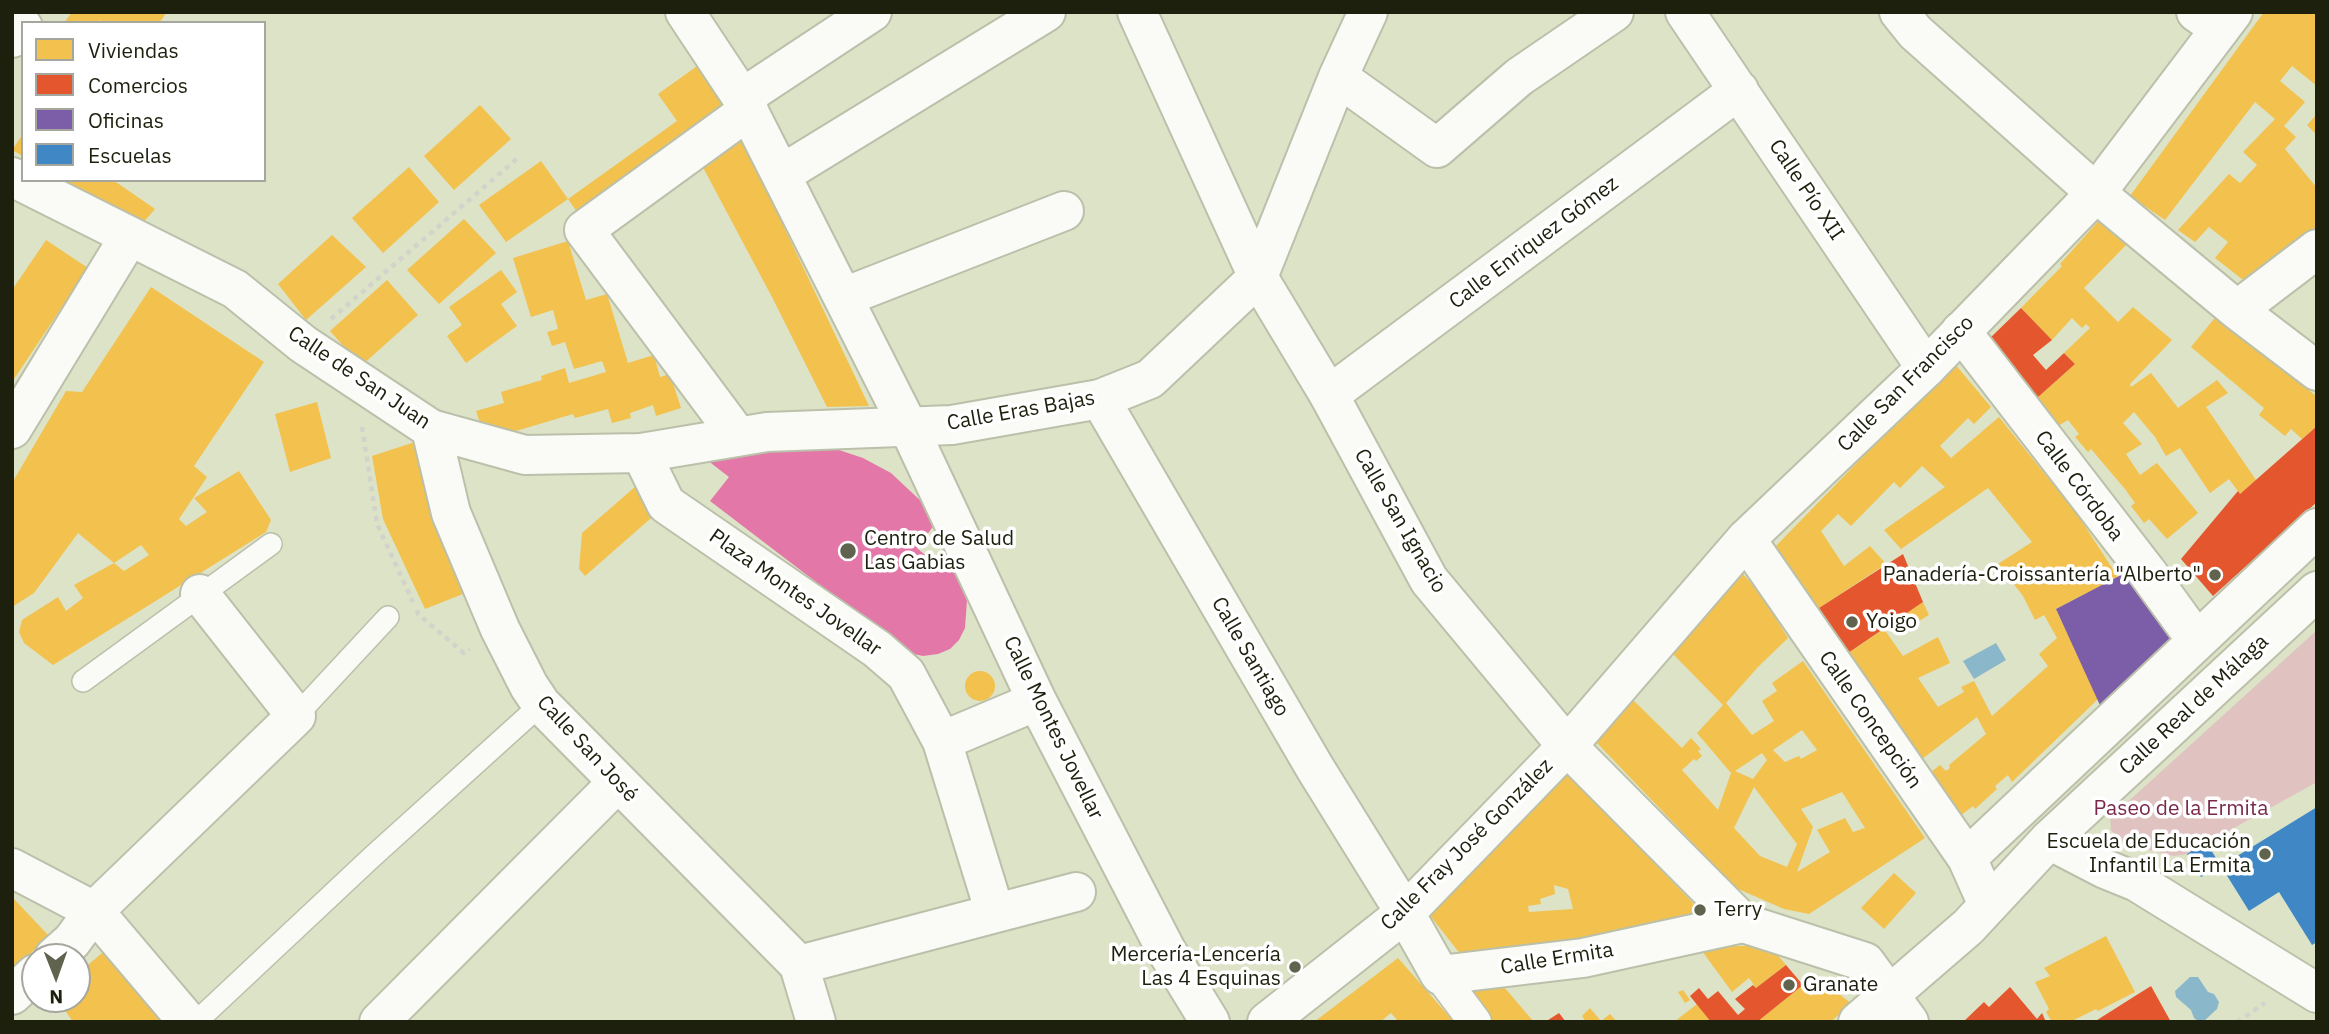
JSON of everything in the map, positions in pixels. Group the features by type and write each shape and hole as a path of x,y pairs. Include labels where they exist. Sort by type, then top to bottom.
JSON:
{"street":[{"name":"Calle Montes Jovellar","path":"685,12 746,104 909,428 1037,701 1166,950 1210,1022"},
{"path":"737,435 584,230 746,104 872,12"},
{"path":"782,174 1046,12"},
{"name":"Calle San Ignacio","path":"1137,12 1258,276 1329,395 1429,580 1567,746 1743,923 1865,962 1899,1008"},
{"path":"1258,276 1338,77 1368,12"},
{"path":"1338,77 1437,148 1519,77 1614,12"},
{"name":"Calle Pío XII","path":"1685,12 1926,368"},
{"path":"1899,12 1915,32 2096,192 2237,310 2317,371"},
{"name":"Calle San Francisco","path":"1567,746 1746,540 1926,368 2096,192 2216,18"},
{"name":"Calle Enriquez Gómez","path":"1329,395 1739,90"},
{"name":"Calle de San Juan","path":"22,182 235,289 303,344 431,429 525,455 641,453 766,432 909,428"},
{"path":"844,297 1064,211"},
{"path":"12,429 129,237"},
{"path":"2237,310 2317,249"},
{"name":"Calle Eras Bajas","path":"909,428 952,425 1100,399 1150,379 1258,276"},
{"name":"Calle Córdoba","path":"1961,331 2197,641"},
{"name":"Calle Santiago","path":"1100,399 1315,768 1405,913"},
{"name":"Calle San José","path":"431,429 451,513 500,629 541,705 799,965 816,1022"},
{"name":"Plaza Montes Jovellar","path":"641,453 666,504 877,649 906,674 942,741 995,913"},
{"name":"Calle Real de Málaga","path":"1967,858 2317,528"},
{"name":"Calle Concepción","path":"1746,540 1967,858 1988,905"},
{"name":"Calle Real de Málaga","path":"1858,1022 1899,1008 1968,926 2049,840 2317,591"},
{"path":"70,943 94,911 296,716 200,594"},
{"path":"942,741 1037,701"},
{"name":"Calle Fray José González","path":"1266,1022 1405,913 1567,746"},
{"path":"379,1022 617,783"},
{"path":"2049,840 2105,870 2137,882 2317,993"},
{"path":"12,868 94,911 188,1022"},
{"path":"799,965 1076,892"},
{"path":"1405,913 1440,975 1475,1022"},
{"name":"Calle Ermita","path":"1440,975 1583,958 1743,923"}],"lane":[{"path":"83,681 271,544"},
{"path":"296,716 388,617"},
{"path":"196,1022 527,717"}],"path":[{"path":"303,344 519,158"},
{"path":"362,425 377,524 418,614 464,653 500,629"}],"green space":[{"name":"Paseo de la Ermita","path":"2317,630 2317,782 2187,854 2174,856 2124,844 2111,830 2110,818"}],"water":[{"path":"1996,643 2006,660 1974,679 1963,661"},
{"path":"2190,977 2198,977 2219,1002 2217,1009 2204,1021 2194,1018 2191,1010 2176,997 2175,991"}],"building: Viviendas":[{"path":"72,12 167,12 160,21 65,21"},
{"path":"2264,12 2317,12 2317,86 2292,66 2280,81 2305,102 2284,126 2296,137 2285,149 2317,188 2317,226 2247,283 2215,258 2228,242 2209,227 2195,242 2178,230 2229,174 2240,183 2257,165 2243,152 2275,119 2255,102 2165,220 2130,196"},
{"path":"700,64 734,112 582,219 568,199 677,121 658,94"},
{"path":"480,105 511,139 454,190 424,156"},
{"path":"2317,114 2317,135 2307,125"},
{"path":"737,128 869,406 827,407 698,158"},
{"path":"21,137 21,155 12,150"},
{"path":"541,161 568,199 506,242 479,205"},
{"path":"409,167 439,202 383,253 352,218"},
{"path":"67,182 116,182 155,209 141,225"},
{"path":"2102,217 2130,241 2084,288 2118,322 2133,307 2172,340 2130,384 2131,387 2151,373 2178,408 2217,380 2228,393 2206,407 2256,480 2240,494 2229,479 2210,493 2180,448 2166,456 2155,437 2134,412 2123,423 2142,444 2126,454 2140,475 2157,463 2198,513 2167,539 2149,519 2144,523 2131,506 2135,503 2125,489 2091,449 2088,452 2075,437 2079,434 2068,420 2058,426 2037,398 2075,364 2064,353 2090,328 2086,324 2082,328 2072,318 2052,340 2021,308 2062,266 2060,264"},
{"path":"464,219 496,253 439,304 407,270"},
{"path":"332,235 366,267 306,320 278,284"},
{"path":"46,240 88,268 12,382 12,290"},
{"path":"568,241 586,300 607,294 628,363 654,355 660,377 670,374 681,408 656,416 653,405 630,413 631,418 612,423 608,409 575,418 573,414 486,440 476,411 504,403 501,392 542,380 541,376 565,368 569,383 606,372 602,361 574,369 565,342 552,346 547,332 558,329 553,310 531,317 513,258"},
{"path":"501,270 517,292 501,304 517,326 466,363 447,336 462,325 449,307"},
{"path":"387,280 418,315 361,366 330,331"},
{"path":"151,287 264,362 194,466 207,477 179,519 186,526 207,512 194,498 239,471 271,520 266,532 53,665 24,643 19,632 22,620 58,597 66,611 83,598 74,585 114,563 78,533 34,593 12,607 12,483 66,391 82,392","holes":["141,545 149,555 124,571 114,563"]},
{"path":"2218,314 2317,397 2317,426 2302,439 2291,429 2285,436 2259,415 2264,408 2191,347"},
{"path":"1954,363 1991,407 1974,424 1968,418 1940,446 1951,458 1999,417 2077,514 2118,577 2056,609 2098,699 2012,782 2008,775 1975,809 1973,806 1960,816 1931,772 1940,765 1946,771 1950,768 1949,765 1986,734 1977,717 1922,759 1848,653 1884,629 1903,656 1938,637 1950,663 1918,678 1938,707 1964,692 1961,687 1974,681 1992,716 2048,666 2039,654 2057,638 2044,615 2035,620 2023,596 1998,564 2032,542 1988,488 1901,549 1884,530 1945,487 1922,466 1900,488 1894,482 1851,526 1838,514 1821,531 1844,566 1870,546 1886,564 1819,608 1775,547"},
{"path":"317,402 331,458 290,472 275,414"},
{"path":"415,442 473,590 425,609 383,519 372,456"},
{"path":"636,486 658,512 585,576 579,569 582,533"},
{"path":"1743,574 1779,615 1776,619 1788,638 1726,703 1752,735 1774,721 1762,701 1777,691 1772,683 1803,661 1925,838 1809,914 1784,909 1736,888 1596,742 1632,699 1682,748 1691,738 1701,749 1698,751 1702,756 1696,761 1694,759 1682,770 1718,810 1731,773 1697,733 1723,705 1671,652 1679,637","holes":["1802,730 1817,750 1801,759 1799,756 1785,762 1773,750","1762,753 1767,760 1753,779 1735,771","1754,787 1797,844 1787,867 1760,856 1734,828","1842,792 1865,828 1853,832 1845,818 1817,830 1830,852 1797,872 1813,827 1801,809"]},
{"path":"1923,602 1929,615 1898,634 1892,623"},
{"path":"980,671 991,675 995,686 991,697 980,701 969,697 965,686 969,675"},
{"path":"1568,774 1693,903 1702,919 1581,948 1461,955 1428,913","holes":["1554,885 1568,889 1573,909 1529,912 1528,906 1541,904 1540,899 1555,894"]},
{"path":"1894,873 1916,893 1884,929 1861,908"},
{"path":"12,897 49,936 42,943 21,943 21,962 12,971"},
{"path":"2106,936 2135,992 2070,1022 2052,1022 2046,1012 2049,1009 2035,982 2050,976 2044,968"},
{"path":"1703,946 1770,946 1786,965 1756,988 1749,978 1732,992 1702,951"},
{"path":"107,949 162,1022 73,1022 67,1013 91,1013 91,962"},
{"path":"1398,958 1454,1022 1399,1022 1391,1013 1380,1022 1314,1022"},
{"path":"1826,984 1852,1004 1830,1022 1757,1022 1803,985 1811,996"},
{"path":"1466,985 1504,987 1534,1022 1478,1022"},
{"path":"1683,990 1690,1000 1685,1003 1678,992"},
{"path":"1697,1004 1711,1022 1674,1022"},
{"path":"1590,1008 1601,1021 1610,1014 1617,1022 1586,1022 1582,1016"}],"building: Comercios":[{"path":"2021,308 2052,340 2033,355 2046,370 2064,353 2075,364 2037,398 1988,340"},
{"path":"2317,426 2317,502 2213,596 2181,559 2238,491 2240,494"},
{"path":"1903,554 1923,602 1848,653 1819,608"},
{"path":"1786,965 1803,985 1757,1022 1711,1022 1690,996 1699,988 1708,999 1718,991 1738,1015 1745,1009 1735,999 1753,985 1756,988"},
{"path":"2151,986 2171,1022 2094,1022 2135,996"},
{"path":"2010,987 2037,1019 2042,1013 2046,1022 1963,1022 1984,1002 1989,1007"},
{"path":"1559,1013 1566,1022 1545,1022"}],"building: Oficinas":[{"path":"2125,573 2182,639 2104,714 2056,609"}],"building: Escuelas":[{"name":"Escuela de Educación Infantil La Ermita","path":"2317,807 2317,942 2312,945 2279,892 2249,911 2221,866"},
{"path":"2206,842 2221,866 2201,877 2187,854"}],"building: Salud":[{"name":"Centro de Salud Las Gabias","path":"827,446 863,458 891,473 923,503 935,524 917,548 940,568 950,553 967,600 965,628 950,649 923,656 909,653 710,501 729,477 698,453"}],"place":[{"name":"Centro de Salud Las Gabias","path":"848,551"},
{"name":"Panadería-Croissantería \"Alberto\"","path":"2215,575"},
{"name":"Yoigo","path":"1852,622"},
{"name":"Escuela de Educación Infantil La Ermita","path":"2265,854"},
{"name":"Terry","path":"1700,910"},
{"name":"Mercería-Lencería Las 4 Esquinas","path":"1295,967"},
{"name":"Granate","path":"1789,985"}]}
